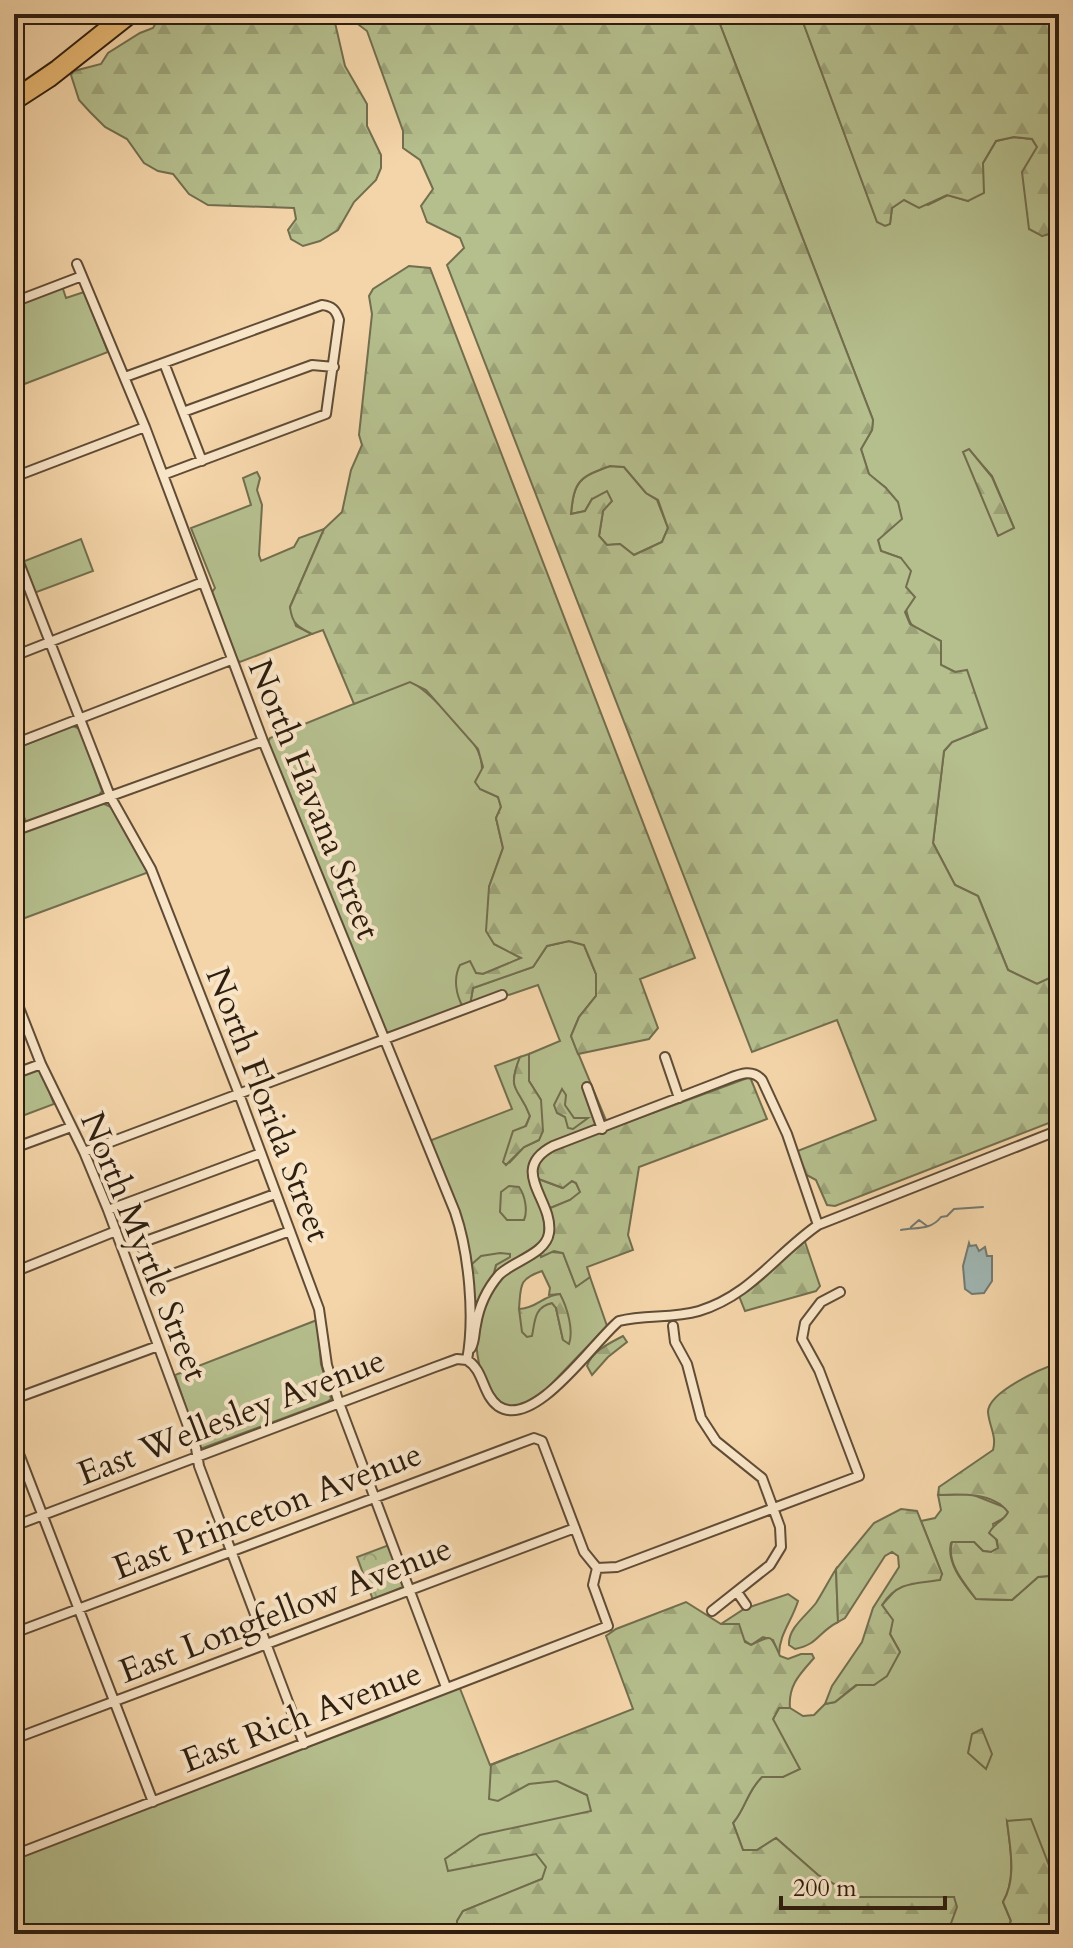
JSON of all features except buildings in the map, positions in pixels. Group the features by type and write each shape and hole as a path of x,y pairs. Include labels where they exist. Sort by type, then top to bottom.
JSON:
{"main road":[{"path":"15,98 121,14"},
{"path":"15,98 136,14"}],"street":[{"name":"North Havana Street","path":"77,264 145,427 263,741 460,1227 469,1277 467,1360"},
{"path":"14,302 82,276"},
{"path":"125,377 322,305 333,308 339,320 328,411 322,417 163,475"},
{"path":"164,363 202,461"},
{"path":"183,412 312,365 334,367"},
{"path":"14,477 145,427"},
{"name":"North Florida Street","path":"14,550 110,796 151,869 239,1094 319,1309 327,1365 339,1403 446,1687"},
{"path":"14,656 203,582"},
{"path":"14,744 231,660"},
{"path":"14,831 263,741"},
{"name":"North Myrtle Street","path":"14,995 41,1064 108,1210 196,1448 230,1552 304,1744"},
{"path":"84,1152 502,995"},
{"path":"665,1057 679,1098"},
{"path":"14,1074 41,1064"},
{"path":"468,1349 474,1343 481,1306 495,1280 510,1265 543,1245 548,1238 549,1222 533,1179 535,1162 542,1153 553,1146 730,1078 755,1074 762,1080 787,1134 818,1225"},
{"path":"587,1087 602,1129"},
{"path":"14,1148 71,1127"},
{"path":"467,1360 476,1368 485,1389 497,1405 511,1411 527,1409 585,1357 619,1321 686,1314 726,1300 755,1282 796,1240 818,1225 1059,1130"},
{"path":"108,1210 261,1153"},
{"path":"275,1194 146,1241 142,1248 152,1277 162,1278 290,1231"},
{"path":"14,1272 116,1231"},
{"path":"575,1528 584,1552 597,1568 617,1567 859,1476 819,1370 802,1339 805,1323 821,1302 840,1292"},
{"path":"673,1326 675,1342 687,1364 696,1404 707,1430 726,1451 762,1478 774,1507 781,1537 777,1556 770,1565 712,1611"},
{"path":"14,1399 158,1346"},
{"name":"East Wellesley Avenue","path":"14,1526 448,1362 467,1360"},
{"name":"East Princeton Avenue","path":"14,1633 539,1438 575,1528"},
{"path":"14,1441 153,1802"},
{"name":"East Longfellow Avenue","path":"14,1739 575,1528"},
{"name":"East Rich Avenue","path":"14,1855 608,1626 593,1585 597,1568"},
{"path":"737,1592 746,1605"},
{"path":"14,1919 20,1934"}],"green space":[{"path":"161,14 333,14 345,66 367,104 367,126 381,155 381,168 376,180 354,202 338,230 320,241 303,246 291,239 288,230 296,219 294,208 208,205 189,194 173,174 158,171 144,163 127,139 105,127 79,100 71,75 74,71 101,64 108,53 153,28"},
{"path":"355,14 716,14 873,420 872,430 861,449 869,474 898,502 902,519 878,540 881,551 901,558 911,571 906,587 915,597 905,612 910,624 941,641 941,665 955,672 967,670 987,728 952,742 944,751 933,843 955,885 978,896 1008,970 1037,984 1052,977 1059,966 1059,1119 835,1206 827,1205 816,1180 803,1173 795,1152 876,1120 837,1020 752,1052 447,265 464,248 460,238 427,222 421,206 433,189 420,160 403,148 403,131 367,31 359,25","holes":["610,466 624,467 646,493 658,500 668,528 662,542 634,555 620,544 607,545 599,536 603,511 612,501 607,491 592,499 585,511 571,514 576,487 585,477"]},
{"path":"716,14 800,14 877,221 890,223 892,208 904,199 928,205 948,195 968,201 983,163 996,141 1014,137 1032,139 1037,147 1042,236 1059,231 1059,446 1054,453 1059,470 1059,966 1052,977 1037,984 1008,970 978,896 955,885 933,843 944,751 952,742 987,728 955,672 941,665 941,641 916,628 910,621 905,605 901,558 881,551 878,541 886,488 869,475 861,449 872,430 873,420","holes":["969,450 992,476 1014,528 964,452"]},
{"path":"800,14 1059,14 1059,231 1042,236 1029,229 1022,172 1037,147 1032,139 1014,137 996,141 983,163 984,193 968,201 947,195 919,208 904,200 892,208 890,224 885,226 877,222"},
{"path":"409,266 430,268 695,958 640,979 658,1028 649,1039 578,1054 571,1036 579,1017 596,996 596,974 584,945 569,941 547,946 533,967 473,988 470,1005 463,1007 456,986 460,965 470,961 476,973 483,974 521,958 494,944 486,931 489,887 503,848 496,818 501,807 498,797 480,789 475,782 483,767 478,749 426,690 410,682 354,704 323,630 312,634 299,627 292,617 290,607 324,529 342,512 351,470 362,445 359,435 372,314 369,296 373,289"},
{"path":"62,286 66,298 84,292 108,352 14,388 14,305"},
{"path":"969,449 992,477 1014,528 998,536 963,452"},
{"path":"610,466 624,467 646,493 657,500 668,528 662,542 634,555 620,544 607,545 599,536 603,511 592,499 585,511 571,514 574,494 580,482"},
{"path":"257,472 260,478 257,490 262,505 261,561 294,547 299,538 324,529 290,607 296,626 312,634 240,662 234,659 209,596 215,588 191,528 251,505 243,478"},
{"path":"81,539 93,571 34,593 22,562"},
{"path":"410,681 466,733 481,761 480,789 498,797 501,807 496,818 503,848 489,887 494,944 522,958 483,974 476,973 463,1007 390,1034 382,1029 267,744 270,738"},
{"path":"73,726 80,729 102,791 99,795 26,822 14,790 14,749"},
{"path":"102,803 111,807 149,872 14,922 14,836"},
{"path":"569,941 584,945 596,974 596,996 579,1017 571,1036 608,1125 529,1172 544,1219 543,1241 492,1280 496,1265 509,1257 471,1265 429,1141 512,1109 495,1066 520,1057 514,1083 530,1116 509,1163 524,1147 539,1140 541,1100 529,1081 529,1054 560,1041 538,985 509,995 502,993 470,1005 473,988 533,967 547,946"},
{"path":"529,1054 529,1081 541,1100 543,1131 539,1140 524,1147 506,1165 503,1162 513,1131 526,1126 530,1116 514,1084 520,1057"},
{"path":"41,1070 54,1104 14,1119 14,1078"},
{"path":"750,1077 767,1119 639,1167 628,1235 633,1250 587,1267 590,1277 576,1287 563,1253 554,1251 541,1257 539,1251 548,1244 548,1209 580,1192 572,1181 563,1188 536,1178 536,1168 547,1152"},
{"path":"562,1089 566,1095 565,1105 574,1118 588,1118 573,1129 568,1128 565,1117 557,1113 554,1105"},
{"path":"536,1178 562,1188 572,1181 581,1193 548,1209"},
{"path":"509,1186 519,1187 523,1194 526,1208 524,1220 507,1220 500,1212 501,1192"},
{"path":"804,1239 820,1286 816,1291 745,1311 739,1296 765,1277"},
{"path":"539,1251 563,1253 576,1286 590,1277 607,1326 536,1400 520,1407 506,1406 495,1399 481,1372 477,1324 484,1303 498,1279","holes":["542,1271 550,1288 549,1295 560,1294 563,1340 556,1308 552,1303 537,1311 519,1309 522,1284 529,1277"]},
{"path":"510,1254 510,1257 496,1265 492,1280 479,1303 473,1299 471,1265 481,1256"},
{"path":"560,1294 569,1319 569,1344 563,1340 556,1308 552,1303 539,1311 532,1336 527,1337 522,1332 519,1309"},
{"path":"317,1320 321,1364 331,1399 200,1449 175,1375"},
{"path":"623,1336 627,1342 592,1375 587,1366 593,1356"},
{"path":"1059,1363 1059,1575 1038,1577 1012,1600 976,1599 954,1565 952,1542 974,1542 983,1551 991,1552 998,1548 997,1540 989,1533 1008,1512 1002,1505 985,1498 938,1495 939,1487 993,1450 988,1412 990,1404 1006,1389 1029,1375"},
{"path":"971,1494 1004,1507 1008,1512 1006,1517 993,1524 998,1548 991,1552 983,1551 974,1542 951,1543 954,1566 976,1599 1012,1600 1038,1577 1059,1575 1059,1891 1007,1821 1011,1873 1003,1902 1011,1921 1005,1932 947,1934 954,1897 857,1897 818,1875 776,1838 757,1850 743,1850 733,1823 762,1777 783,1777 773,1719 779,1708 790,1708 803,1716 814,1715 825,1704 835,1702 857,1685 874,1685 900,1652 890,1634 892,1620 882,1605 899,1586 942,1574 921,1521 935,1518 941,1510 938,1495"},
{"path":"901,1509 917,1511 942,1574 940,1580 914,1583 888,1597 882,1605 893,1620 890,1634 900,1652 887,1676 874,1685 856,1685 835,1702 825,1704 832,1686 862,1642 873,1608 899,1567 898,1556 892,1552 885,1556 845,1618 838,1622 836,1569 874,1523"},
{"path":"389,1545 403,1587 373,1600 357,1557"},
{"path":"836,1569 838,1622 814,1641 795,1649 789,1645 791,1633 816,1603"},
{"path":"788,1594 798,1601 783,1634 779,1655 773,1640 763,1637 751,1645 721,1624 744,1609"},
{"path":"686,1602 721,1624 739,1624 745,1642 751,1645 770,1638 780,1656 788,1659 812,1654 814,1658 793,1686 790,1708 779,1708 773,1719 800,1769 783,1777 762,1777 753,1788 733,1823 743,1850 757,1850 776,1838 818,1875 857,1897 954,1897 957,1907 947,1934 458,1934 457,1921 463,1911 542,1879 546,1867 536,1854 448,1871 445,1859 480,1835 591,1811 587,1795 557,1781 529,1784 498,1801 489,1799 491,1765 633,1709 606,1636 616,1629"},
{"path":"459,1686 490,1765 518,1754 557,1781 587,1795 606,1819 542,1879 463,1911 457,1921 458,1934 24,1934 14,1908 14,1858 387,1717"},
{"path":"982,1729 992,1754 986,1769 968,1753 972,1734"},
{"path":"1031,1819 1059,1891 1059,1934 995,1934 1005,1932 1011,1921 1003,1902 1011,1873 1007,1821"}],"water":[{"path":"969,1243 970,1246 976,1245 979,1251 985,1247 987,1256 992,1256 992,1281 984,1293 972,1294 965,1289 963,1266"}],"waterway":[{"path":"901,1230 927,1226 954,1209 983,1207"},
{"path":"911,1227 919,1220 927,1226"}]}
